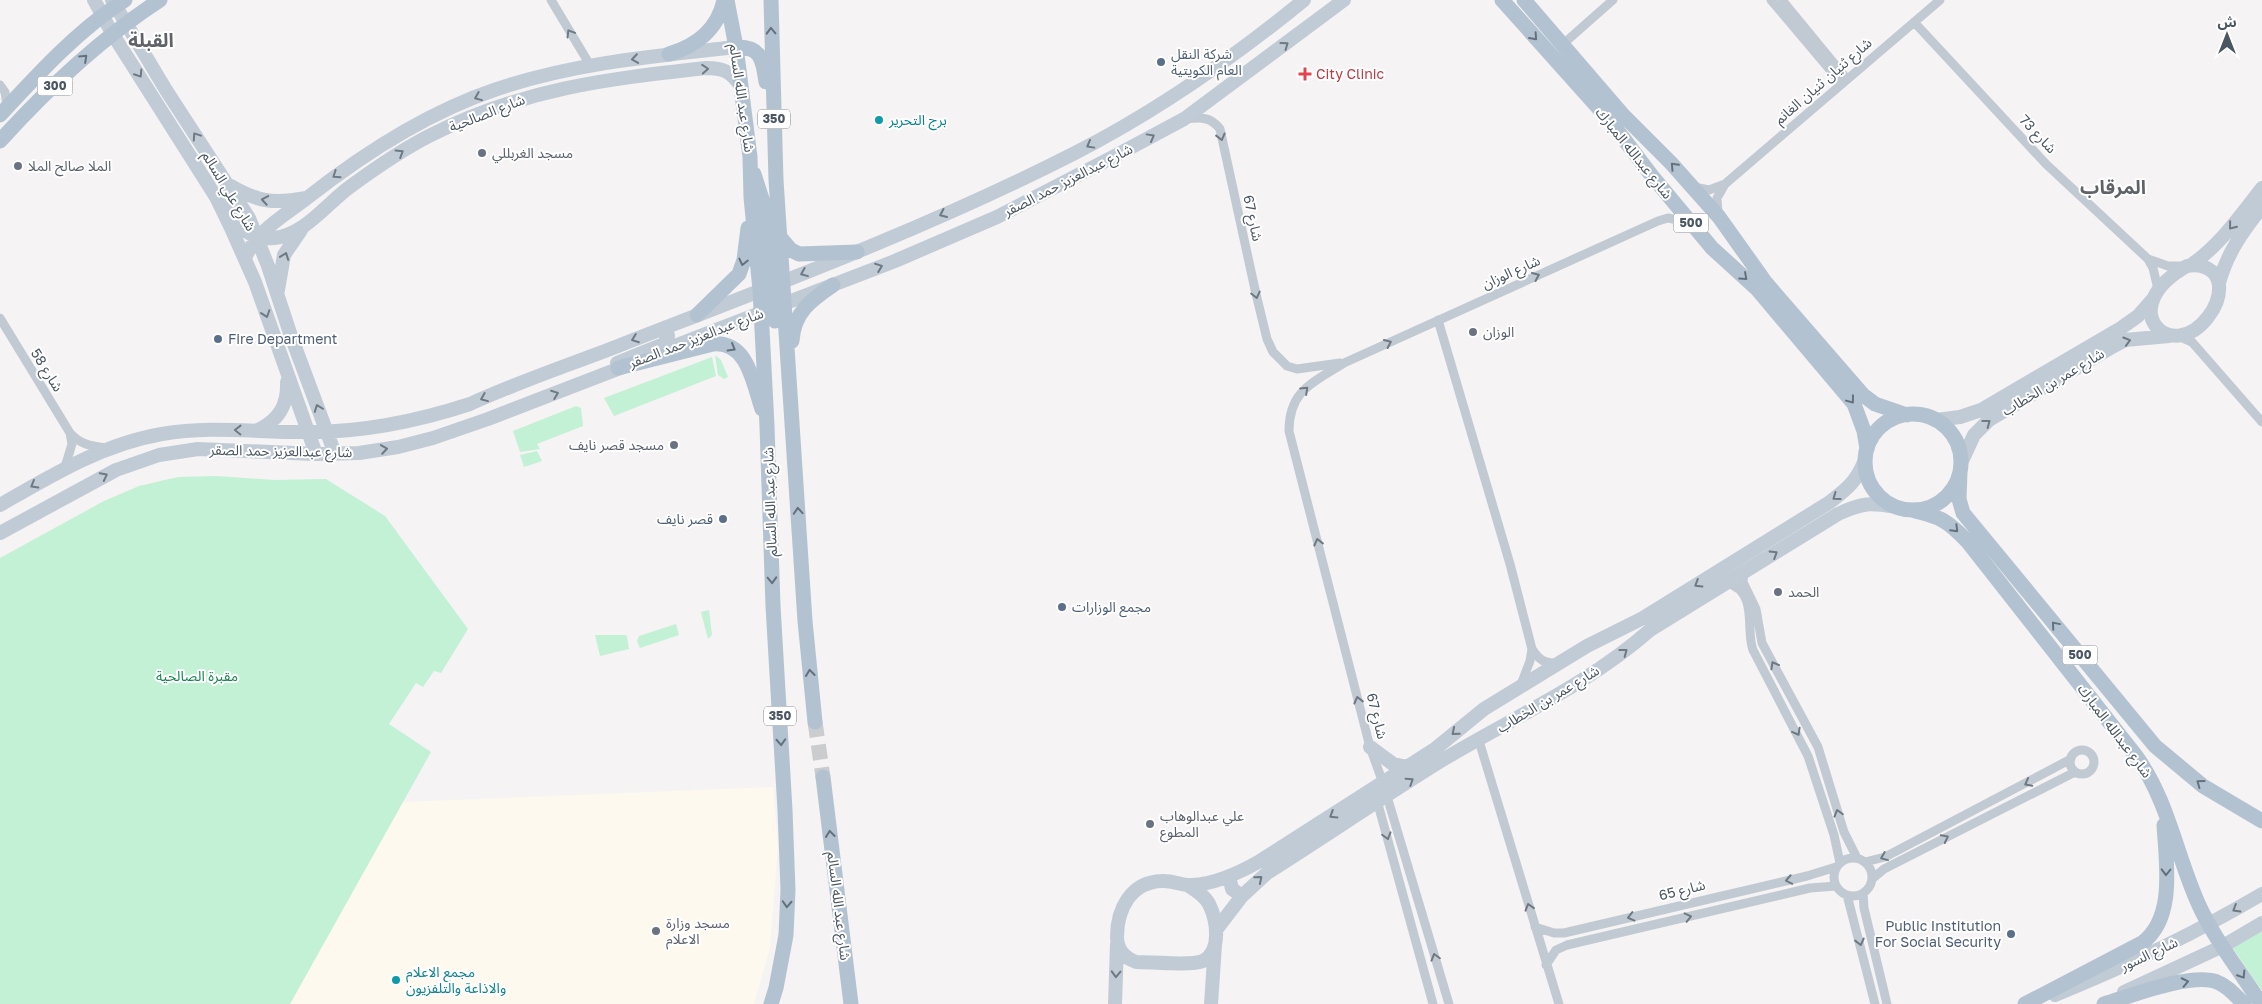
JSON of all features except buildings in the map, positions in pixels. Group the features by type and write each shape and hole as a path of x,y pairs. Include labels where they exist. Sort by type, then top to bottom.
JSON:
{"main road":[{"name":"شارع علي السالم","path":"94,0 114,5 248,218 278,293 291,336 331,440"},
{"name":"300","path":"0,141 26,113 112,33 160,0"},
{"path":"669,54 687,48 706,34 720,14 726,0"},
{"name":"شارع عبد الله السالم","path":"726,0 736,48 751,170 751,197 772,286 773,307 767,426 773,606 788,890 786,935 771,1004"},
{"name":"شارع عبد الله السالم","path":"771,0 776,180 780,237 772,286 773,307 790,384 805,621 815,722"},
{"name":"شارع عبدالعزيز حمد الصقر","path":"0,533 116,470 159,455 198,449 313,445 331,440 385,434 416,427 431,416 470,404 857,252 991,193 1096,142 1179,93 1263,33 1304,0"},
{"name":"شارع عبدالعزيز حمد الصقر","path":"331,440 378,450 433,438 575,386 773,307 895,261 997,217 1184,119 1344,0"},
{"name":"شارع عبدالله المبارك","path":"1502,0 1611,122 1718,254 1757,290 1854,404 1864,431 1866,455"},
{"name":"شارع عبدالله المبارك","path":"1524,0 1622,114 1693,187 1719,217 1736,238 1766,283 1863,395 1875,404 1907,414"},
{"name":"شارع علي السالم","path":"114,5 112,33 216,197 245,258 313,445"},
{"name":"300","path":"4,111 114,5"},
{"path":"736,48 746,47 752,49 761,58 769,103 776,180"},
{"name":"شارع الصالحية","path":"245,258 257,238 331,178 403,133 461,103 496,89 590,65 669,54 736,48"},
{"path":"526,97 584,78 589,71 590,65"},
{"name":"شارع الصالحية","path":"257,238 282,237 306,225 349,187 400,152 468,118 526,97 594,82 706,68 721,68 732,74 740,85"},
{"path":"1644,165 1644,159 1648,154 1654,151 1660,152"},
{"path":"751,170 759,184 763,202 772,286"},
{"path":"227,183 246,195 260,200 271,202 306,198"},
{"path":"2262,188 2211,250 2174,274 2155,294 2150,310 2160,330 2173,336 2193,331 2202,324 2216,303 2224,264 2232,248 2262,207"},
{"path":"216,197 225,205 245,231 257,238"},
{"path":"697,315 736,279 742,269 751,197"},
{"path":"278,293 284,255 291,242 306,225"},
{"path":"780,237 791,250 802,254 857,252"},
{"path":"1718,254 1726,254 1733,250 1736,238"},
{"path":"2189,266 2202,266 2210,269 2219,283"},
{"path":"790,384 792,336 796,320 806,305 833,285"},
{"name":"شارع عمر بن الخطاب","path":"1936,420 1960,418 1981,410 2121,328 2138,316 2155,294"},
{"path":"773,307 782,407 794,443"},
{"path":"575,386 593,373 664,344 668,336 666,327"},
{"path":"275,342 291,336"},
{"name":"شارع عمر بن الخطاب","path":"1960,467 1974,435 1989,420 2125,340 2173,336"},
{"path":"618,368 713,344 733,346 742,355 746,363 767,426"},
{"path":"258,430 274,420 285,404 287,376"},
{"path":"1866,455 1872,437 1882,426 1893,418 1907,414"},
{"name":"500","path":"1907,414 1922,415 1936,420 1946,427 1955,439 1960,467"},
{"name":"شارع عبدالعزيز حمد الصقر","path":"0,505 65,467 107,448 161,434 196,429 258,430 313,445"},
{"path":"313,445 324,440 331,440"},
{"name":"500","path":"1866,455 1867,475 1874,489 1884,500 1904,508"},
{"name":"شارع عمر بن الخطاب","path":"1216,936 1242,896 1267,873 1380,793 1408,767 1436,749 1484,709 1587,646 1643,618 1830,502 1850,488 1858,477 1866,455"},
{"path":"1904,508 1928,507 1942,500 1954,488 1960,467"},
{"name":"شارع عبدالله المبارك","path":"1960,467 1959,499 1963,513 2155,746 2202,786 2262,821"},
{"name":"شارع عمر بن الخطاب","path":"1189,886 1229,876 1260,861 1380,793 1479,741 1602,667 1625,652 1650,630 1838,514 1859,504 1904,508"},
{"name":"شارع عبدالله المبارك","path":"1904,508 1936,516 1949,523 1968,542 2136,756 2151,777 2163,806 2188,881 2209,925 2261,1004"},
{"path":"1587,646 1598,647 1602,650 1605,661 1602,667"},
{"path":"1484,709 1481,719 1484,724 1493,730 1499,729"},
{"path":"1370,747 1393,764 1408,767"},
{"name":"شارع عبد الله السالم","path":"823,777 851,1004"},
{"path":"2025,1004 2142,942 2156,929 2163,915 2165,890 2163,806"},
{"path":"2241,808 2262,816"},
{"path":"1229,876 1232,889 1242,896"},
{"path":"1115,1004 1117,921 1123,904 1132,893 1144,885 1160,881 1175,881 1189,886 1200,893 1209,903 1216,936 1212,1004"},
{"name":"شارع السور","path":"2031,1004 2135,962 2209,925 2262,894"},
{"name":"شارع السور","path":"2097,1004 2223,946 2262,923"},
{"path":"1117,944 1122,953 1136,962 1192,963 1202,961 1210,954 1216,936"},
{"path":"2104,1004 2181,982 2202,979 2221,984 2244,1004"}],"street":[{"path":"551,0 590,65"},
{"path":"1562,45 1613,0"},
{"path":"1771,0 1844,82"},
{"path":"1782,0 1844,82"},
{"name":"شارع ثنيان ثنيان الغانم","path":"1725,184 1940,0"},
{"name":"شارع 73","path":"1914,22 2046,164 2148,259 2153,268 2155,294"},
{"path":"0,85 5,92 4,111"},
{"name":"شارع 67","path":"1184,119 1206,118 1214,121 1220,129 1256,294 1267,339 1273,352"},
{"path":"1693,187 1710,190 1725,184"},
{"path":"1719,217 1717,198 1725,184"},
{"name":"شارع الوزان","path":"1289,431 1289,414 1304,389 1344,363 1658,221 1668,218 1691,223"},
{"name":"شارع 73","path":"2148,259 2168,266 2189,266"},
{"name":"شارع 58","path":"0,320 70,433 83,444 107,448"},
{"path":"1438,320 1510,564 1532,649 1538,658 1545,663 1560,663"},
{"path":"2197,348 2197,338 2202,324"},
{"path":"2173,336 2192,342 2262,422"},
{"name":"شارع الوزان","path":"1273,352 1287,366 1297,369 1344,363"},
{"name":"شارع 67","path":"1289,431 1370,747 1433,1004"},
{"path":"65,467 72,444 70,433"},
{"path":"1744,572 1743,582 1758,616 1762,643 1818,747 1844,832 1857,858"},
{"path":"1726,583 1736,586 1747,605 1751,618 1750,639 1753,650 1805,747 1834,835 1838,865 1834,876 1836,886 1847,895 1852,896 1862,893 1869,887 1872,879 1870,867 1866,862 1857,858 1848,859 1838,865"},
{"path":"1520,687 1530,662 1532,649"},
{"path":"1479,741 1559,1004"},
{"path":"1866,862 1885,857 2071,759 2075,753 2082,750 2089,752 2094,758 2094,766 2089,772 2082,774 2075,772 2071,766 2071,759"},
{"path":"1872,879 1889,866 2075,772"},
{"name":"شارع 67","path":"1380,793 1448,1004"},
{"name":"شارع 65","path":"1535,927 1554,933 1564,933 1807,876 1838,865"},
{"name":"شارع 65","path":"1546,965 1556,950 1567,945 1810,888 1836,886"},
{"path":"1862,893 1887,1004"},
{"path":"1847,895 1875,1004"}],"shaded area":[{"path":"773,787 778,846 770,948 754,1004 290,1004 403,802"}],"green space":[{"path":"715,355 721,360 728,377 724,379 718,375"},
{"path":"712,357 716,376 614,416 604,398"},
{"path":"576,406 581,408 583,426 537,444 540,449 520,452 513,431"},
{"path":"537,451 542,461 524,467 520,455"},
{"name":"مقبرة الصالحية","path":"216,476 274,480 326,479 385,516 468,629 441,673 434,671 423,687 416,683 389,724 431,752 290,1004 0,1004 0,558 104,501 139,486 178,477"},
{"path":"709,610 712,635 708,639 701,612"},
{"path":"676,624 679,635 640,648 637,641 639,636"},
{"path":"595,635 627,636 629,649 600,656"},
{"path":"2262,928 2262,991 2232,947"}],"tunnel":[{"path":"815,722 823,777"}],"place":[{"name":"شركة النقل العام الكويتية","path":"1161,62"},
{"name":"City Clinic","path":"1305,74"},
{"name":"برج التحرير","path":"879,120"},
{"name":"مسجد الغربللي","path":"482,153"},
{"name":"الملا صالح الملا","path":"18,166"},
{"name":"الوزان","path":"1473,332"},
{"name":"Fire Department","path":"218,339"},
{"name":"مسجد قصر نايف","path":"674,445"},
{"name":"قصر نايف","path":"723,519"},
{"name":"الحمد","path":"1778,592"},
{"name":"مجمع الوزارات","path":"1062,607"},
{"name":"علي عبدالوهاب المطوع","path":"1150,824"},
{"name":"مسجد وزارة الاعلام","path":"656,931"},
{"name":"Public Institution For Social Security","path":"2011,934"},
{"name":"مجمع الاعلام والاذاعة والتلفزيون","path":"396,980"}],"district":[{"name":"القبلة","path":"151,40"},
{"name":"المرقاب","path":"2113,187"}]}
